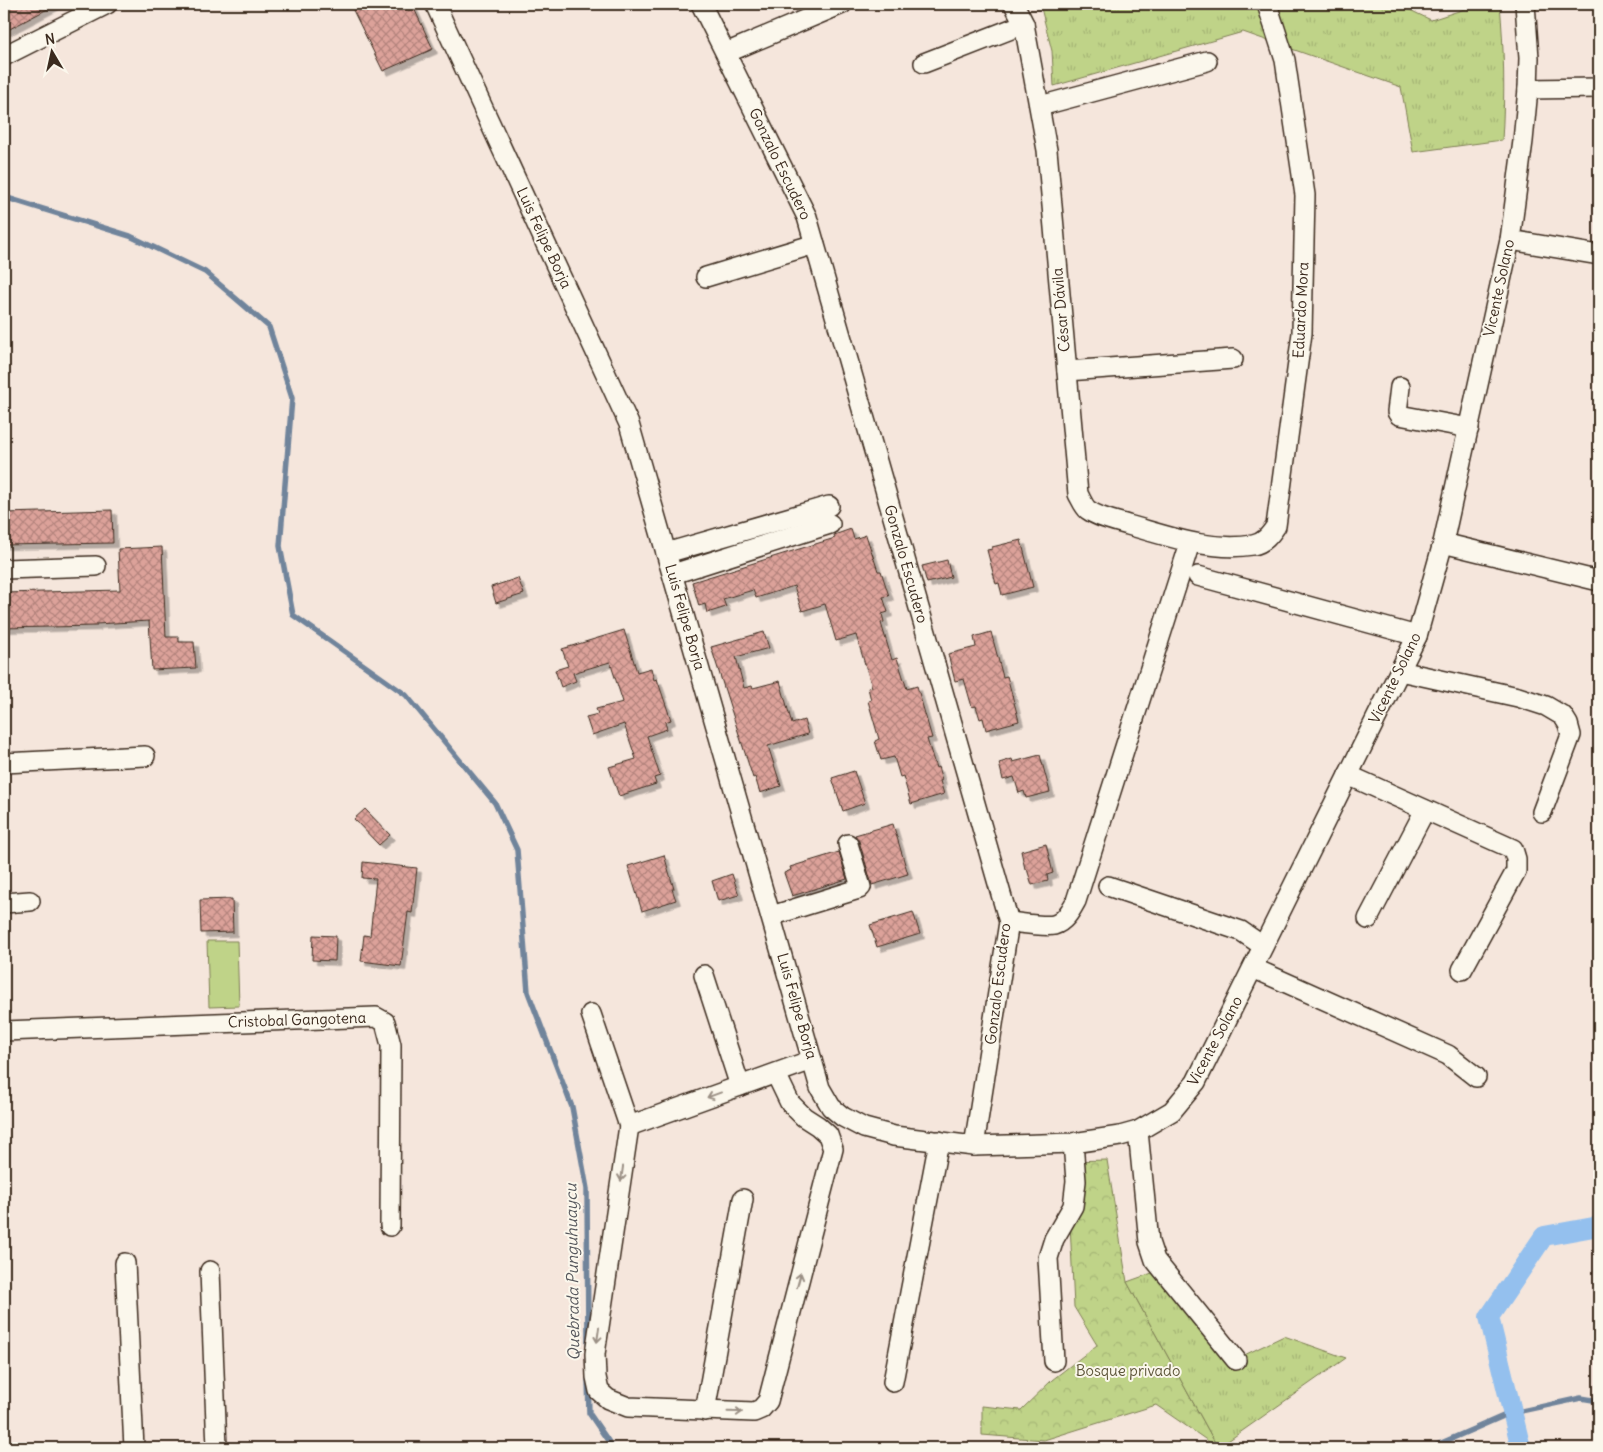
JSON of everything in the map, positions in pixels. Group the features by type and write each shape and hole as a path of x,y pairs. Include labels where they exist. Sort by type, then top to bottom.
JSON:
{"street":[{"path":"4,56 83,9 108,4"},
{"name":"Luis Felipe Borja","path":"435,4 629,424 820,1088 832,1107 843,1117 864,1128 894,1136 974,1146"},
{"name":"Gonzalo Escudero","path":"701,4 807,217 1009,922 974,1146"},
{"path":"726,52 842,4"},
{"name":"César Dávila","path":"1014,4 1024,24 1047,150 1078,494 1087,510 1105,518 1190,543"},
{"name":"Eduardo Mora","path":"1190,543 1232,547 1254,544 1263,541 1271,535 1276,526 1278,516 1302,334 1304,195 1285,60 1267,4"},
{"name":"Vicente Solano","path":"974,1146 1073,1143 1120,1136 1138,1131 1172,1112 1196,1082 1417,636 1443,543 1510,240 1528,89 1529,58 1525,4"},
{"path":"924,63 1024,24"},
{"path":"1040,106 1207,61"},
{"path":"1528,89 1599,88"},
{"path":"1510,240 1599,254"},
{"path":"706,277 815,244"},
{"path":"1067,371 1233,359"},
{"path":"1400,387 1397,412 1399,415 1469,428"},
{"path":"666,552 830,515 672,574"},
{"path":"1009,922 1054,925 1064,920 1076,902 1190,543"},
{"path":"1443,543 1599,581"},
{"path":"4,569 96,566"},
{"path":"1198,576 1417,636"},
{"path":"1400,671 1518,697 1546,706 1563,716 1571,734 1542,812"},
{"path":"4,763 145,756"},
{"path":"1348,774 1513,849 1516,859 1516,871 1462,970"},
{"path":"1368,919 1425,810"},
{"path":"771,916 859,889 861,887 848,844"},
{"path":"1108,886 1242,931 1264,946"},
{"path":"4,903 30,901"},
{"path":"1253,968 1448,1056 1476,1077"},
{"path":"704,975 740,1086"},
{"path":"591,1014 629,1126 596,1354 596,1377 599,1390 608,1399 628,1407 754,1412 761,1409 768,1401 833,1149 828,1135 804,1117 790,1103 776,1074"},
{"name":"Cristobal Gangotena","path":"4,1031 376,1017 385,1022 391,1045 390,1226"},
{"path":"629,1126 812,1060"},
{"path":"1138,1131 1149,1242 1155,1260 1236,1360"},
{"path":"893,1382 939,1142"},
{"path":"1054,1361 1048,1258 1054,1239 1072,1206 1076,1181 1073,1143"},
{"path":"706,1411 743,1198"},
{"path":"125,1263 134,1448"},
{"path":"210,1271 217,1448"}],"green space":[{"path":"1040,4 1397,4 1431,20 1480,4 1500,4 1504,72 1502,140 1413,152 1401,87 1243,32 1054,86 1052,51"},
{"path":"207,941 237,941 239,1006 209,1007"},
{"name":"Bosque privado","path":"1107,1160 1127,1282 1218,1448 1156,1405 1044,1440 982,1435 982,1406 1021,1410 1052,1380 1097,1345 1074,1307 1067,1161"},
{"path":"1152,1273 1236,1359 1284,1336 1346,1358 1218,1448 1127,1282"}],"building":[{"path":"4,4 57,4 4,32"},
{"path":"350,4 412,4 433,49 383,71"},
{"path":"112,510 113,543 4,545 4,513"},
{"path":"851,529 854,539 866,535 878,571 881,571 889,596 883,597 888,612 882,614 884,622 881,623 892,660 897,658 907,689 917,686 932,738 927,739 936,768 938,767 942,780 940,781 944,794 911,804 903,776 900,777 894,757 881,760 875,741 879,739 868,701 871,700 868,688 872,687 856,635 836,641 825,604 802,611 794,586 756,598 753,590 723,599 726,607 707,613 705,604 699,606 692,582 835,538 834,535"},
{"path":"1021,540 1033,587 1002,595 999,583 996,584 987,550"},
{"path":"162,547 166,637 179,637 179,642 194,642 196,668 152,670 149,621 96,624 96,626 4,628 4,593 120,590 118,549"},
{"path":"947,560 951,577 927,583 922,566"},
{"path":"518,578 524,594 496,603 491,587"},
{"path":"624,630 637,672 651,668 654,680 657,679 671,720 665,722 667,729 647,736 660,776 654,778 656,784 619,796 609,767 636,759 624,724 592,735 586,717 598,714 596,709 623,702 610,662 573,673 576,681 561,687 555,670 568,666 562,649"},
{"path":"764,632 769,648 736,657 744,688 752,686 753,688 780,681 792,724 804,720 808,734 768,746 781,786 760,793 755,777 753,778 711,647"},
{"path":"991,632 1003,677 1007,676 1019,721 986,730 983,718 980,719 976,706 972,707 964,679 955,681 948,654 976,647 974,637"},
{"path":"1040,755 1050,792 1026,798 1024,791 1019,793 1014,777 1003,780 999,763 1012,759 1013,762"},
{"path":"854,771 865,803 843,811 832,778"},
{"path":"365,809 390,835 379,845 354,819"},
{"path":"893,824 908,874 872,885 859,841 855,835"},
{"path":"1046,844 1053,873 1047,875 1048,881 1032,885 1027,869 1025,869 1021,851"},
{"path":"839,852 847,879 792,896 784,873 791,870 790,867"},
{"path":"664,855 676,900 642,911 628,866"},
{"path":"363,862 417,868 412,913 408,912 401,966 361,961 364,935 370,936 376,879 362,878"},
{"path":"732,874 739,895 718,901 712,881"},
{"path":"232,899 233,932 201,933 200,900"},
{"path":"913,912 920,934 877,947 870,925"},
{"path":"313,935 336,936 335,961 312,960"}],"waterway":[{"name":"Quebrada Punguhuaycu","path":"4,197 130,236 205,272 269,327 292,398 280,546 293,615 406,695 495,803 517,850 528,992 572,1107 587,1189 588,1345"},
{"path":"1521,1448 1489,1317 1544,1236 1599,1226"},
{"name":"Quebrada Punguhuaycu","path":"588,1379 589,1413 613,1448"},
{"name":"Quebrada Punguhuaycu","path":"1430,1448 1508,1414 1581,1398 1599,1401"}]}
